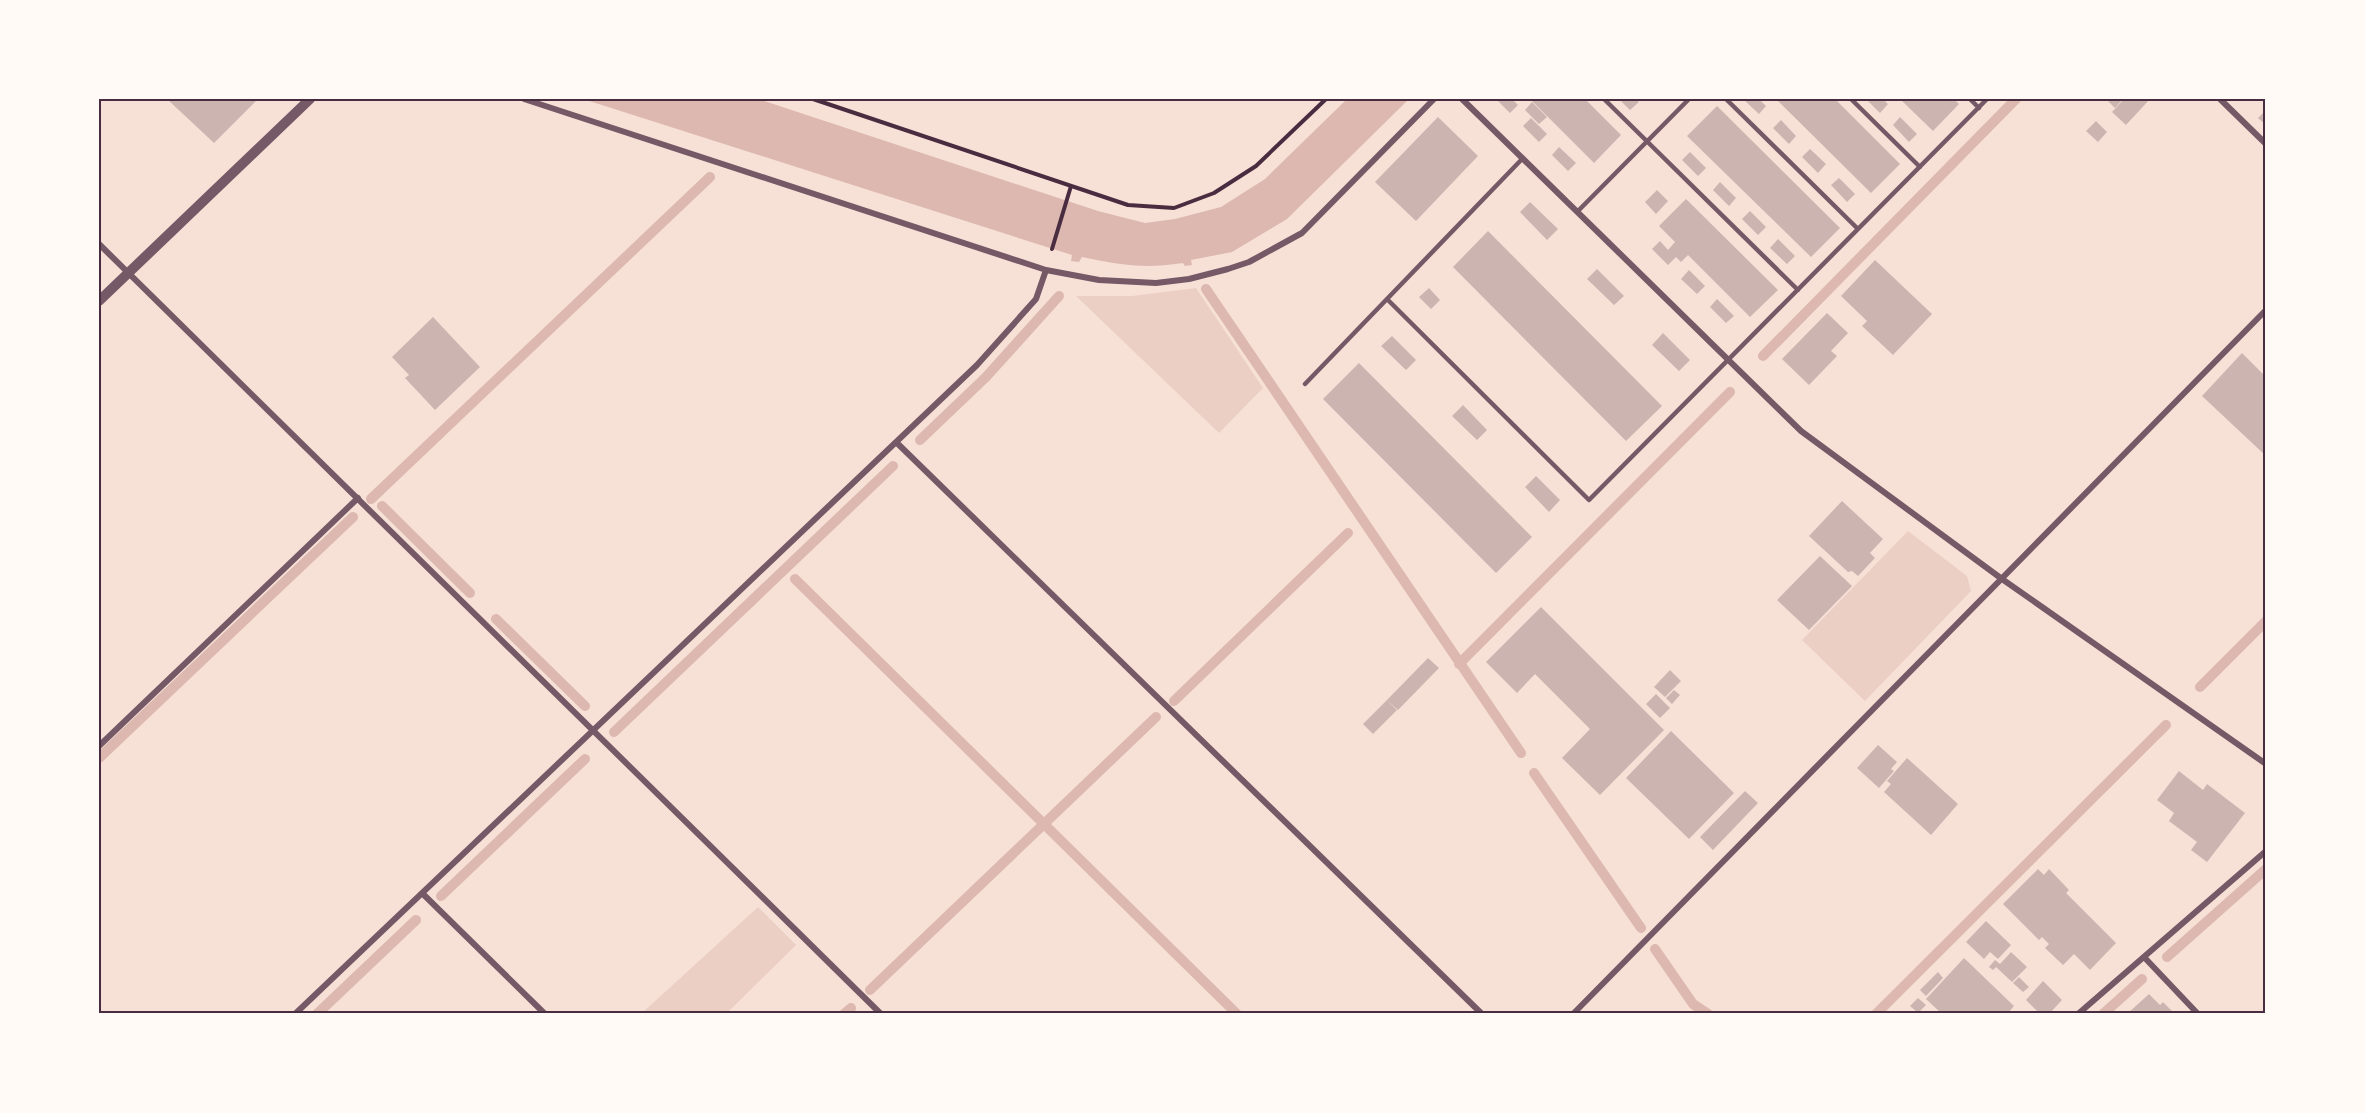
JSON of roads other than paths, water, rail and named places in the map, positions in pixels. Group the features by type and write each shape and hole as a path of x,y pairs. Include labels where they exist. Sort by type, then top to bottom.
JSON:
{"street":[{"path":"99,301 310,99"},
{"path":"524,99 1046,270 1099,280 1156,283 1189,279 1249,262 1302,233 1434,99"},
{"path":"1462,99 1801,431 2002,579 2266,764"},
{"path":"2220,99 2266,144"},
{"path":"99,244 881,1014"},
{"path":"295,1014 977,365 1036,299 1046,270"},
{"path":"1574,1014 2266,310"},
{"path":"896,442 1482,1014"},
{"path":"99,746 358,498"},
{"path":"2078,1014 2266,850"},
{"path":"422,893 545,1014"},
{"path":"2144,957 2198,1014"}],"lane":[{"path":"1604,99 1798,290"},
{"path":"1577,212 1689,99"},
{"path":"1726,99 1858,229"},
{"path":"1851,99 1920,167"},
{"path":"1970,99 1979,108"},
{"path":"1387,299 1589,500 1987,99"},
{"path":"1305,384 1523,158"}],"waterway":[{"path":"1763,356 2016,99"},
{"path":"371,499 710,177"},
{"path":"1206,289 1521,753"},
{"path":"920,440 986,377 1059,296"},
{"path":"1459,664 1730,392"},
{"path":"614,732 893,466"},
{"path":"382,506 470,593"},
{"path":"99,758 353,517"},
{"path":"1174,701 1348,533"},
{"path":"795,579 1237,1014"},
{"path":"496,619 585,706"},
{"path":"2200,687 2266,621"},
{"path":"870,990 1156,717"},
{"path":"1876,1014 2166,725"},
{"path":"441,896 585,759"},
{"path":"1534,773 1641,928"},
{"path":"2167,957 2266,869"},
{"path":"317,1014 416,920"},
{"path":"1655,949 1693,1004 1708,1014"},
{"path":"2103,1014 2142,979"},
{"path":"844,1014 851,1008"}]}
